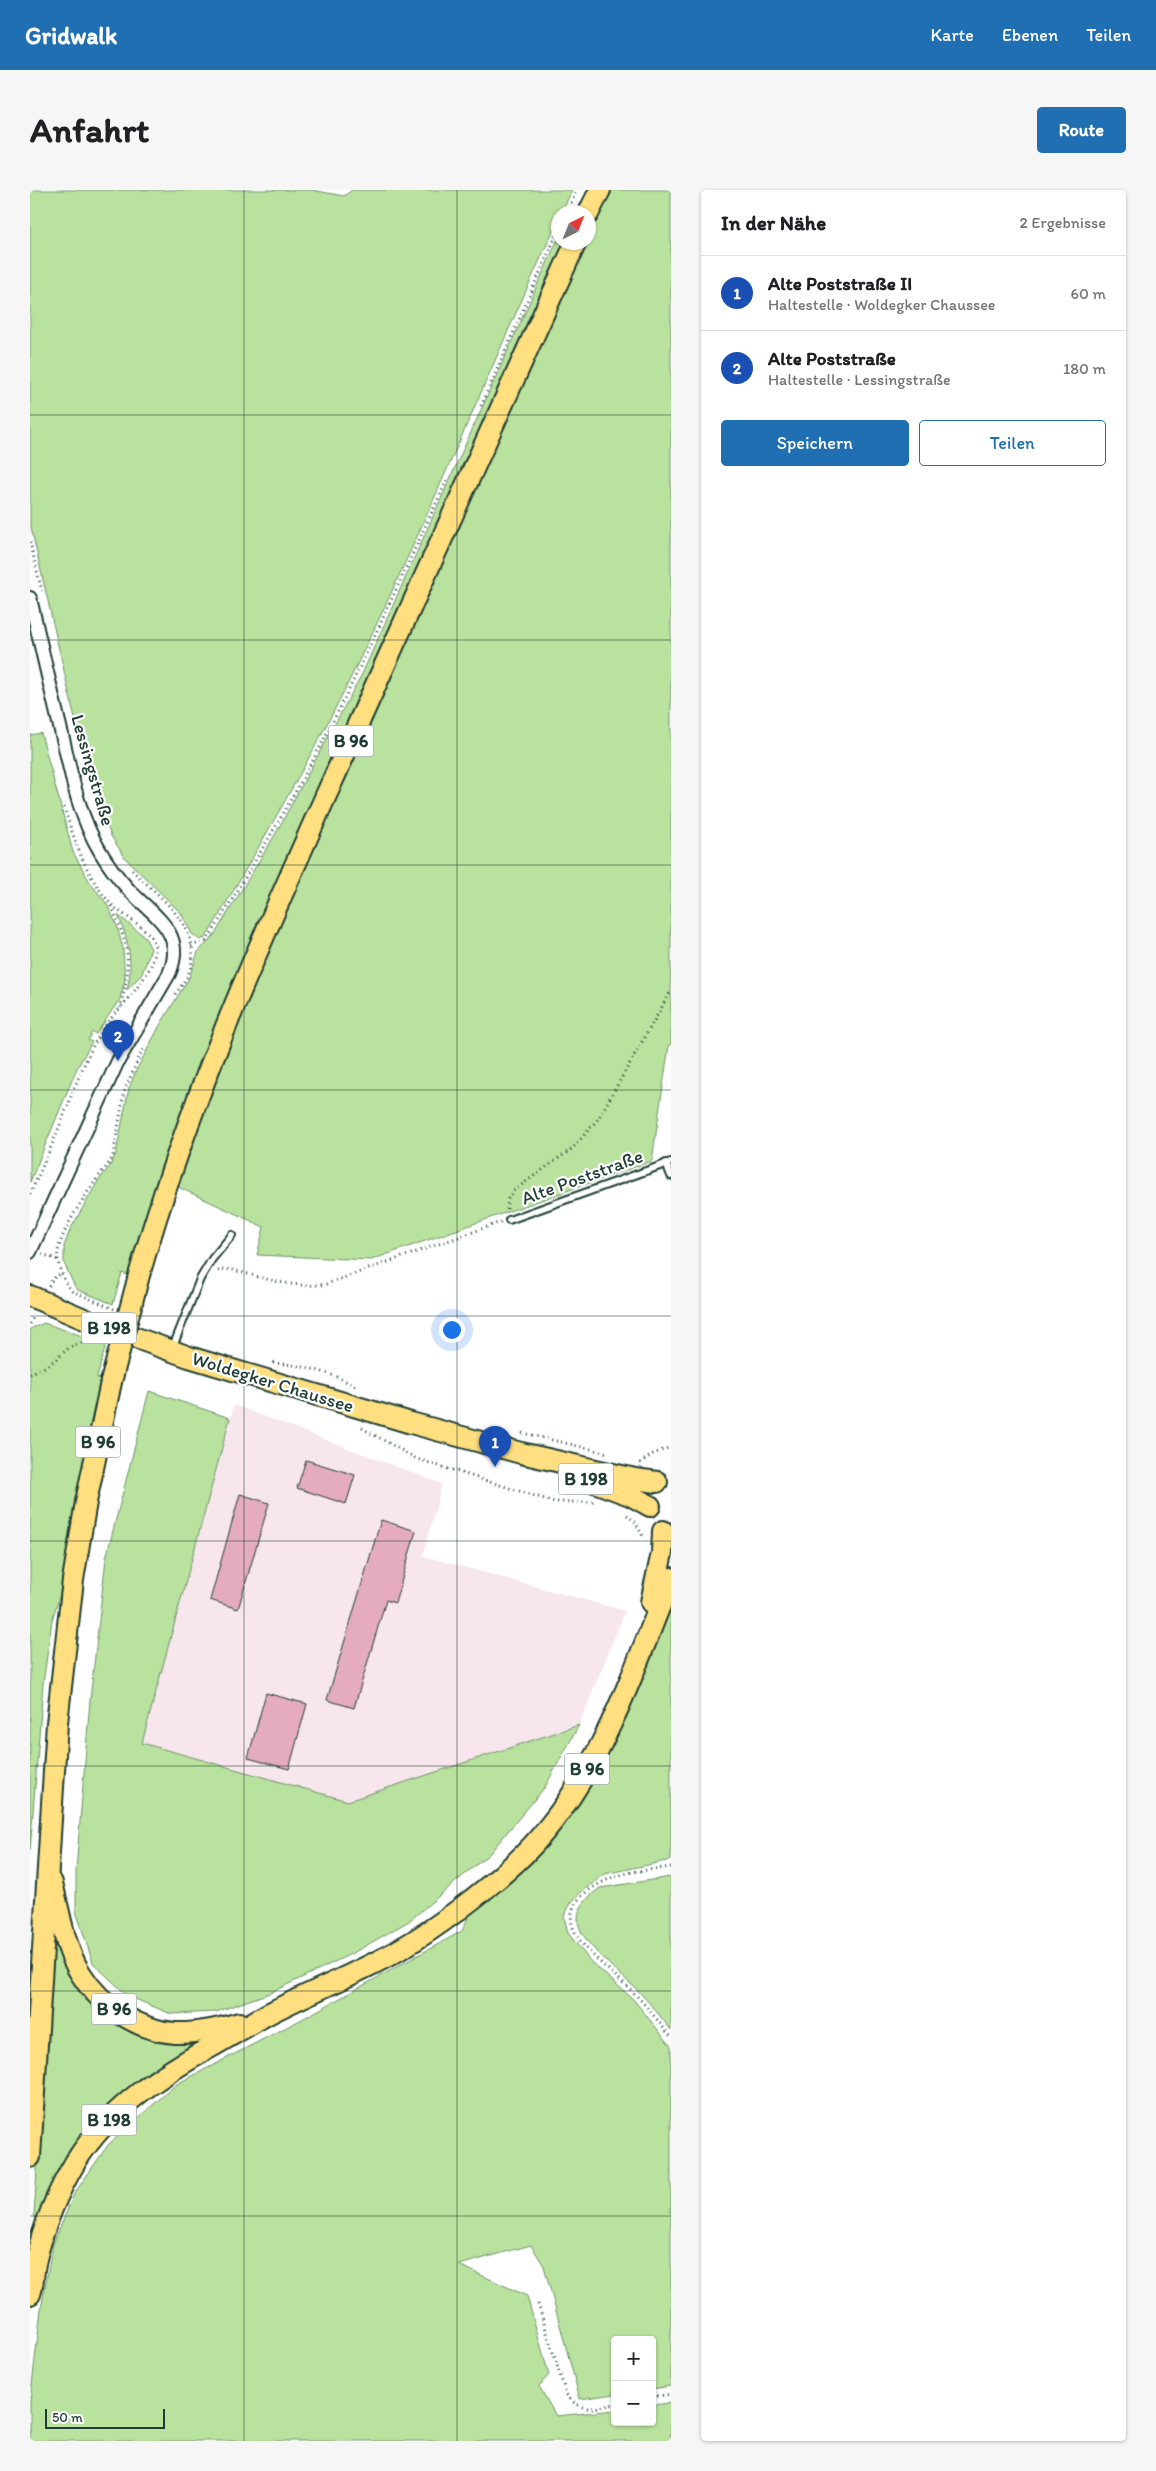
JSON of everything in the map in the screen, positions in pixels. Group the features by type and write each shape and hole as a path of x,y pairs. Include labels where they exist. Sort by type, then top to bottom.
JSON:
{"main road":[{"path":"592,205 600,190"},
{"name":"B 96","path":"30,2157 57,1723 72,1588 86,1502 111,1382 138,1279 169,1176 199,1093 275,908 572,250"},
{"name":"Woldegker Chaussee","path":"30,1296 172,1351 403,1421 521,1453 635,1479 664,1476"},
{"name":"Woldegker Chaussee","path":"521,1453 630,1495 650,1506 653,1490 664,1476"},
{"path":"650,1506 652,1516 665,1540"},
{"name":"B 96","path":"47,1868 70,1950 81,1974 94,1992 115,2010 150,2027 174,2033 201,2032 265,2016 399,1950 464,1905 516,1863 558,1813 593,1759 622,1701 637,1662 665,1540"},
{"path":"637,1662 671,1578"},
{"name":"B 96","path":"30,1917 47,1868"},
{"name":"B 198","path":"30,2294 36,2260 45,2228 60,2191 77,2160 99,2131 122,2105 151,2082 265,2016"}],"street":[{"name":"Lessingstraße","path":"30,598 73,783 86,822 113,872 165,926 172,937 175,948 175,961 118,1061 30,1252"}],"lane":[{"name":"Alte Poststraße","path":"509,1220 668,1163 671,1176"},
{"path":"172,1351 200,1279 212,1259 232,1235"}],"path":[{"path":"569,205 576,190"},
{"path":"477,415 551,247"},
{"path":"191,946 206,941 212,934 326,736 358,673 449,476"},
{"path":"30,542 44,597"},
{"path":"63,803 77,850 110,903 122,934 129,965 119,1009"},
{"path":"129,866 179,915 190,935 191,963 187,977 171,1000"},
{"path":"30,1194 49,1154 89,1054 101,1032 144,977 153,961 154,941 110,903"},
{"path":"213,1276 219,1270 226,1269 294,1285 326,1284 509,1220 508,1198 513,1190 573,1148 598,1120 671,991"},
{"path":"62,1273 58,1260 60,1245 67,1229 96,1179 109,1165 125,1089 148,1039"},
{"path":"30,1324 33,1320 41,1319"},
{"path":"30,1374 48,1365 66,1348 78,1342 100,1339 92,1336"},
{"path":"265,1362 298,1365 337,1376 363,1390"},
{"path":"356,1426 417,1459 554,1502 595,1502"},
{"path":"518,1432 616,1456"},
{"path":"632,1460 640,1463 653,1454 671,1447"},
{"path":"624,1512 635,1522 651,1550 665,1540"},
{"path":"671,1867 613,1877 591,1889 576,1904 571,1919 573,1932 586,1950 638,1996 671,2038"},
{"path":"538,2304 566,2394 574,2404 583,2409 611,2405"},
{"path":"656,2396 671,2394"}],"shaded area":[{"path":"234,1405 442,1484 423,1556 625,1611 579,1725 348,1801 141,1743"}],"green space":[{"path":"30,190 312,190 344,196 352,190 572,190 565,205 551,205 551,235 432,504 353,673 302,771 205,938 200,940 192,934 181,913 125,858 111,836 87,771 30,523"},
{"path":"610,190 671,190 671,1044 669,1045 652,1161 371,1260 257,1255 264,1227 176,1186 233,1036 296,887 400,652 583,250 596,250 596,221"},
{"path":"553,250 564,250 266,905 191,1088 160,1171 128,1275 122,1273 113,1304 78,1290 64,1263 64,1246 70,1230 98,1181 110,1166 116,1153 129,1088 136,1071 160,1025 189,978 198,952 215,934 276,833 362,674"},
{"path":"41,733 73,852 91,884 107,904 117,926 123,949 125,980 120,999 96,1034 92,1032 88,1040 92,1042 77,1068 30,1182 30,735"},
{"path":"118,915 145,937 151,949 142,974 127,990 130,970 129,951"},
{"path":"44,1323 106,1344 97,1378 102,1380 75,1500 65,1578 52,1620 43,1684 30,1851 30,1329"},
{"path":"149,1391 230,1418 142,1743 348,1801 579,1725 545,1787 489,1854 409,1921 353,1953 272,1992 216,2012 171,2014 128,1996 93,1963 76,1911 76,1870 90,1700 106,1558"},
{"path":"671,1594 671,1860 605,1874 580,1893 571,1903 564,1916 568,1933 591,1962 633,1999 671,2046 671,2386 656,2388 656,2336 611,2336 611,2395 580,2399 544,2266 531,2245 459,2265 527,2296 549,2375 539,2386 556,2416 611,2410 611,2426 656,2426 656,2405 671,2403 671,2441 30,2441 30,2401 41,2309 53,2244 74,2194 108,2145 175,2085 304,2018 462,1931 470,1913 606,1755 642,1677"},
{"path":"671,1877 671,2030 645,1998 593,1948 585,1938 578,1918 580,1909 589,1897 600,1888"},
{"path":"60,1941 107,2013 220,2035 148,2077 37,2222 34,2215 52,1942 57,1948"}],"building":[{"path":"306,1460 355,1475 346,1504 297,1488"},
{"path":"240,1494 269,1503 238,1609 210,1600"},
{"path":"381,1520 416,1531 395,1603 386,1600 354,1708 327,1700"},
{"path":"266,1693 307,1704 289,1769 248,1758"}],"place":[{"name":"Alte Poststraße","path":"118,1061"},
{"name":"Alte Poststraße II","path":"495,1467"}]}
